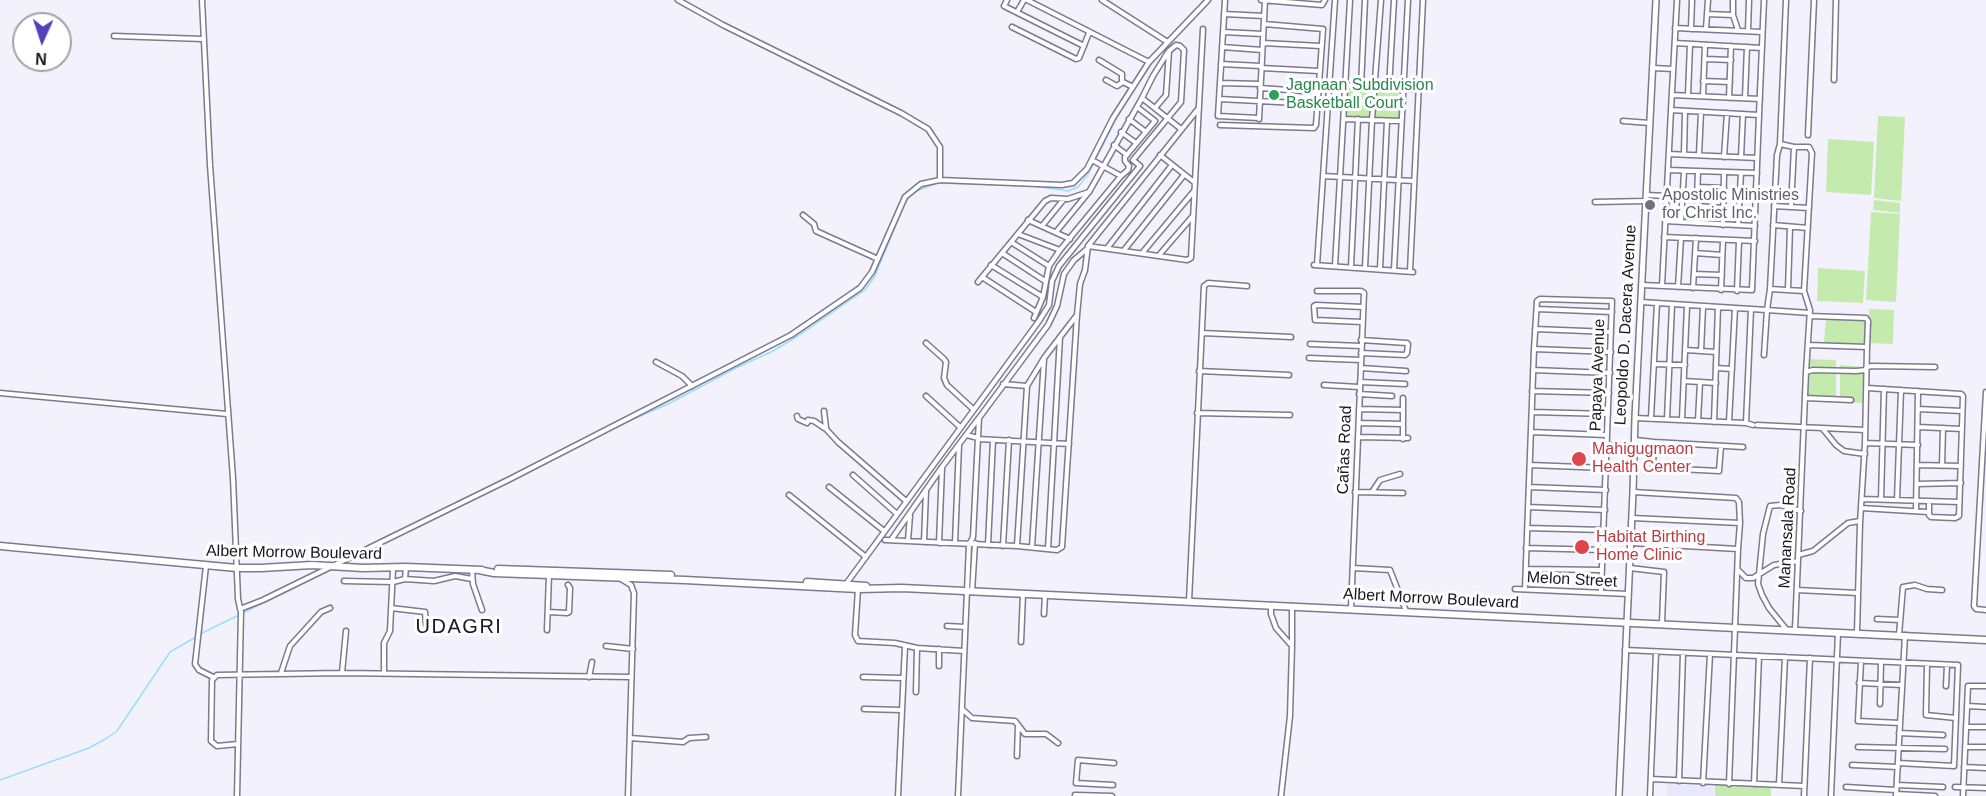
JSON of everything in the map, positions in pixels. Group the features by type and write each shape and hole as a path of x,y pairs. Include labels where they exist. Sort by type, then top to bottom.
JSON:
{"highway":[{"name":"Albert Morrow Boulevard","path":"0,546 237,568 302,565 393,569 405,567 494,569 627,573 858,586"},
{"name":"Albert Morrow Boulevard","path":"476,570 494,573 858,586 1626,621 1986,640"}],"main road":[{"name":"Leopoldo D. Dacera Avenue","path":"1619,796 1656,0"}],"street":[{"path":"202,0 227,414 233,478 238,598 241,612 237,796"},
{"path":"678,0 928,129 940,147 940,180"},
{"path":"1006,0 1004,6 1084,46"},
{"path":"1017,13 1025,0 1149,62"},
{"path":"1102,0 1167,41"},
{"path":"241,612 508,480 791,335 860,288 872,272 905,196 921,184 940,180 1069,185 1081,177 1094,161 1113,118 1149,62 1208,0"},
{"path":"1225,0 1218,116 1259,118"},
{"path":"1259,125 1264,0 1325,2"},
{"path":"1335,0 1316,265 1411,272 1423,0"},
{"path":"1335,267 1350,0"},
{"path":"1361,86 1365,0"},
{"path":"1365,268 1372,120 1381,0"},
{"path":"1389,88 1394,0"},
{"path":"1394,270 1408,0"},
{"path":"1662,286 1677,0"},
{"path":"1691,28 1692,0"},
{"path":"1706,29 1708,0"},
{"path":"1733,0 1733,15 1738,30"},
{"path":"1748,31 1749,0"},
{"path":"1642,285 1737,291 1752,289 1764,0"},
{"path":"1764,355 1770,289 1777,149 1780,144 1786,0"},
{"path":"1808,135 1814,0"},
{"path":"1834,80 1836,0"},
{"path":"1224,14 1264,16"},
{"path":"1707,14 1733,15"},
{"path":"1220,125 1314,128 1316,124 1322,28 1264,24"},
{"path":"1012,27 1076,59 1079,58 1089,33"},
{"path":"1675,28 1762,32"},
{"path":"1088,247 1190,259 1203,29"},
{"path":"1223,32 1263,34"},
{"path":"114,36 203,39"},
{"path":"1263,43 1321,46"},
{"path":"1675,43 1762,48"},
{"path":"1688,95 1690,44"},
{"path":"846,584 1047,310 1052,294 1052,281 1059,266 1140,166 1133,160 1182,100 1184,49 1177,45 1169,51 1089,192 1056,232"},
{"path":"1702,96 1705,45"},
{"path":"1729,98 1731,46"},
{"path":"1222,47 1262,50"},
{"path":"1745,98 1747,47"},
{"path":"1155,108 1166,95 1169,51"},
{"path":"1704,59 1731,60"},
{"path":"1099,60 1122,74 1122,82"},
{"path":"1221,64 1319,70"},
{"path":"1653,68 1673,69"},
{"path":"1106,80 1117,86 1122,82"},
{"path":"1703,81 1730,82"},
{"path":"1122,82 1133,87"},
{"path":"1221,83 1318,92"},
{"path":"1330,84 1419,90"},
{"path":"1672,94 1760,99"},
{"path":"1142,98 1181,129"},
{"path":"1219,99 1317,104"},
{"path":"1034,318 1043,297 1049,266 1129,168 1125,160 1127,154 1156,119 1137,107"},
{"path":"1088,247 1085,270 1080,284 1077,315 1064,544 1059,550 888,540 1048,325 1057,306 1064,274 1074,260 1088,247 1198,109"},
{"path":"1671,110 1759,115"},
{"path":"1684,154 1685,111"},
{"path":"1699,155 1701,112"},
{"path":"1725,157 1727,113"},
{"path":"1741,157 1743,114"},
{"path":"1129,118 1146,132"},
{"path":"1344,119 1401,122"},
{"path":"1351,267 1358,119"},
{"path":"1380,269 1388,121"},
{"path":"1623,121 1650,123"},
{"path":"1121,132 1136,143"},
{"path":"1780,144 1794,147 1791,207"},
{"path":"1114,146 1127,154"},
{"name":"Manansala Road","path":"1794,147 1809,147 1812,150 1804,291 1810,314 1796,630"},
{"path":"1669,154 1757,158"},
{"path":"1160,155 1194,183"},
{"path":"1094,161 1121,176"},
{"path":"1107,248 1172,165"},
{"path":"1668,170 1757,174"},
{"path":"1681,222 1684,172"},
{"path":"1696,223 1698,172"},
{"path":"1723,225 1725,173"},
{"path":"1738,225 1741,173"},
{"path":"1124,250 1184,175"},
{"path":"1323,176 1414,181"},
{"path":"1698,187 1724,188"},
{"path":"1142,253 1194,190"},
{"path":"978,282 1028,220 1049,199 1076,197 1089,192"},
{"path":"1595,202 1666,196"},
{"path":"1076,197 1081,202"},
{"path":"1042,226 1064,199"},
{"path":"1697,206 1723,208"},
{"path":"1774,206 1809,208"},
{"path":"803,215 813,224 816,231 878,259"},
{"path":"1159,255 1193,215"},
{"path":"1028,220 1070,239"},
{"path":"1665,221 1755,226"},
{"path":"1772,225 1808,228"},
{"path":"1788,290 1790,226"},
{"path":"1018,234 1060,250"},
{"path":"1664,237 1755,241"},
{"path":"1678,287 1681,238"},
{"path":"1693,288 1696,238"},
{"path":"1721,290 1723,240"},
{"path":"1737,291 1739,241"},
{"path":"1011,242 1049,266"},
{"path":"1002,253 1045,281"},
{"path":"1695,254 1722,255"},
{"path":"991,266 1043,297"},
{"path":"1694,274 1722,275"},
{"path":"982,277 1036,312"},
{"path":"1189,602 1199,370 1206,284 1247,286"},
{"path":"1770,289 1804,291"},
{"name":"Cañas Road","path":"1317,291 1363,292 1351,609"},
{"name":"Papaya Avenue","path":"1537,309 1540,299 1612,301 1601,592"},
{"path":"1641,302 1866,318 1868,321 1857,633"},
{"path":"1651,418 1657,303"},
{"path":"1667,419 1672,305"},
{"path":"1362,322 1315,320 1314,306 1363,307"},
{"path":"1682,419 1687,306"},
{"path":"1701,351 1703,307"},
{"path":"1714,422 1718,307"},
{"path":"1729,422 1735,308"},
{"path":"1525,590 1537,309 1612,312"},
{"path":"1746,423 1751,309"},
{"path":"1017,546 1027,386 1044,358 1077,315"},
{"path":"1535,329 1611,332"},
{"path":"1202,333 1291,337"},
{"path":"1048,549 1060,336"},
{"path":"1361,340 1408,344 1405,355 1361,353"},
{"path":"926,343 944,359 944,378 947,385 973,409"},
{"path":"1310,344 1362,346"},
{"path":"1808,345 1867,347"},
{"path":"1534,349 1611,352"},
{"path":"1686,350 1716,352"},
{"path":"1032,547 1044,358"},
{"path":"1309,358 1361,360"},
{"path":"656,362 682,376 692,386"},
{"path":"1654,364 1685,365"},
{"path":"1806,372 1815,370 1856,372 1870,366 1935,367"},
{"path":"1360,368 1406,371"},
{"path":"1716,368 1732,369"},
{"path":"1199,370 1289,375"},
{"path":"1533,370 1610,372"},
{"path":"1684,381 1716,383"},
{"path":"1698,421 1700,382"},
{"path":"1003,384 1027,386"},
{"path":"1324,385 1405,384"},
{"path":"1867,388 1961,394 1963,396 1961,483 1957,518 1931,517 1928,512 1929,502"},
{"path":"1881,499 1884,389"},
{"path":"1898,500 1901,390"},
{"path":"1532,391 1609,393"},
{"path":"1916,511 1918,391"},
{"path":"0,393 227,414"},
{"path":"1359,394 1392,396"},
{"path":"1986,394 1974,606 1975,609 1986,610"},
{"path":"926,396 960,427"},
{"path":"1358,437 1405,438 1403,398"},
{"path":"1805,398 1851,400"},
{"path":"1359,409 1403,410"},
{"path":"1918,409 1962,411"},
{"path":"824,411 826,429"},
{"path":"1532,412 1608,414"},
{"path":"1197,413 1290,415"},
{"path":"797,416 798,419 807,423 808,420 814,421 826,429 906,501"},
{"path":"958,796 965,627 975,545 973,537 980,418"},
{"path":"1635,418 1865,430"},
{"path":"1359,423 1403,424"},
{"path":"1917,427 1962,429"},
{"path":"1942,466 1943,428"},
{"path":"1823,429 1844,451 1865,454"},
{"path":"1531,432 1607,435"},
{"path":"967,435 993,440 1069,444"},
{"path":"988,545 993,440"},
{"path":"1003,546 1009,440"},
{"path":"1654,442 1654,466 1705,471 1720,470 1720,446"},
{"path":"1607,447 1654,442 1743,447"},
{"path":"1865,443 1918,445"},
{"path":"955,543 960,445"},
{"path":"950,458 959,459"},
{"path":"1530,465 1606,468"},
{"path":"1917,465 1961,466"},
{"path":"939,543 942,466"},
{"path":"1372,492 1380,480 1400,474"},
{"path":"853,475 897,514"},
{"path":"1917,484 1961,483"},
{"path":"829,487 884,531"},
{"path":"1528,487 1606,490"},
{"path":"924,542 926,489"},
{"path":"1355,492 1403,493"},
{"path":"1633,492 1736,498 1739,502 1729,784"},
{"path":"789,495 866,557"},
{"path":"1862,499 1959,502"},
{"path":"917,503 926,505"},
{"path":"1786,629 1762,595 1758,577 1763,534 1768,507 1780,505 1801,511"},
{"path":"1528,507 1605,510"},
{"path":"1861,508 1928,512"},
{"path":"1980,508 1986,509"},
{"path":"908,541 910,513"},
{"path":"1632,518 1740,523"},
{"path":"1798,555 1813,550 1848,524 1860,521"},
{"path":"1527,528 1604,530"},
{"path":"969,592 969,544 973,537"},
{"path":"1631,543 1738,549"},
{"path":"1526,548 1603,550"},
{"path":"1737,570 1746,578 1758,577 1774,565 1798,561"},
{"path":"206,565 195,664 213,678"},
{"path":"405,567 405,579"},
{"path":"1353,568 1390,570 1406,611"},
{"path":"1630,568 1664,572 1662,623"},
{"path":"384,674 385,639 390,631 393,569"},
{"path":"1526,569 1602,570"},
{"path":"476,570 472,579 482,610"},
{"path":"855,572 858,586 856,639 862,643 895,643 918,648 964,651"},
{"path":"547,630 549,575"},
{"path":"344,581 393,582 405,579 434,581 455,576 472,579"},
{"path":"617,577 631,585 634,593 628,796"},
{"path":"631,585 637,578"},
{"path":"548,612 569,612 570,588 568,585"},
{"path":"1896,791 1903,663 1900,620 1903,587 1915,585 1942,590"},
{"name":"Melon Street","path":"1515,589 1628,594"},
{"path":"1797,590 1858,593"},
{"path":"1021,642 1023,594"},
{"path":"1044,615 1045,595"},
{"path":"1271,605 1271,614 1276,628 1292,646"},
{"path":"1281,796 1290,716 1292,606"},
{"path":"391,608 425,612 426,624"},
{"path":"281,673 290,646 321,612 330,609"},
{"path":"1877,619 1900,620"},
{"path":"947,626 965,627"},
{"path":"342,673 346,631"},
{"path":"1831,796 1838,632"},
{"path":"606,645 633,649"},
{"path":"898,796 905,646"},
{"path":"916,692 918,648"},
{"path":"939,649 939,666"},
{"path":"1625,650 1958,665 1954,766 1852,765"},
{"path":"1650,796 1656,652"},
{"path":"1679,781 1683,653"},
{"path":"1703,783 1710,654"},
{"path":"1754,784 1759,656"},
{"path":"1779,785 1785,657"},
{"path":"1804,796 1810,658"},
{"path":"1860,661 1858,721 1900,723"},
{"path":"590,677 592,662"},
{"path":"1880,704 1881,662"},
{"path":"1927,664 1926,715 1956,718"},
{"path":"1946,686 1947,665"},
{"path":"213,678 217,675 241,673 631,677"},
{"path":"863,676 903,678"},
{"path":"213,678 211,741 217,746 238,744"},
{"path":"1859,683 1902,685"},
{"path":"1963,796 1968,686 1986,686"},
{"path":"1967,706 1986,707"},
{"path":"962,708 972,718 1013,720 1025,734 1046,734 1058,743"},
{"path":"864,709 902,710"},
{"path":"1017,756 1018,725"},
{"path":"1966,727 1986,727"},
{"path":"1899,733 1942,735"},
{"path":"630,738 683,742 689,738 706,737"},
{"path":"1858,747 1945,749"},
{"path":"1965,747 1986,747"},
{"path":"1113,785 1076,783 1078,760 1114,763"},
{"path":"1965,767 1986,768"},
{"path":"1651,779 1804,786"},
{"path":"1846,787 1935,796"},
{"path":"1955,787 1984,788 1982,796"},
{"path":"1896,791 1943,788"},
{"path":"1076,795 1112,796"}],"shaded area":[{"path":"1667,784 1714,787 1714,796 1667,796"}],"green space":[{"path":"1348,88 1401,91 1399,120 1347,117"},
{"path":"1878,116 1905,117 1901,201 1874,198"},
{"path":"1828,139 1874,142 1871,195 1826,192"},
{"path":"1874,200 1900,203 1900,213 1873,210"},
{"path":"1871,212 1900,214 1896,302 1866,300"},
{"path":"1818,268 1865,271 1863,303 1817,301"},
{"path":"1869,309 1894,310 1893,344 1868,343"},
{"path":"1826,318 1865,321 1866,345 1824,342"},
{"path":"1808,359 1836,360 1836,401 1807,400"},
{"path":"1840,365 1864,367 1862,403 1840,402"},
{"path":"1715,785 1771,788 1771,796 1715,796"}],"waterway":[{"path":"1131,93 1156,57"},
{"path":"914,192 937,183 1034,186 1068,191 1078,187 1087,176 1124,104"},
{"path":"347,562 627,422 668,404 798,336 865,290 875,276 910,195"},
{"path":"243,613 328,571"},
{"path":"200,634 239,615"},
{"path":"0,780 89,748 117,731 170,652 196,637"}],"place":[{"name":"Jagnaan Subdivision Basketball Court","path":"1274,95"},
{"name":"Apostolic Ministries for Christ Inc.","path":"1650,205"},
{"name":"Mahigugmaon Health Center","path":"1579,459"},
{"name":"Habitat Birthing Home Clinic","path":"1582,547"}],"district":[{"name":"UDAGRI","path":"459,627"}]}
